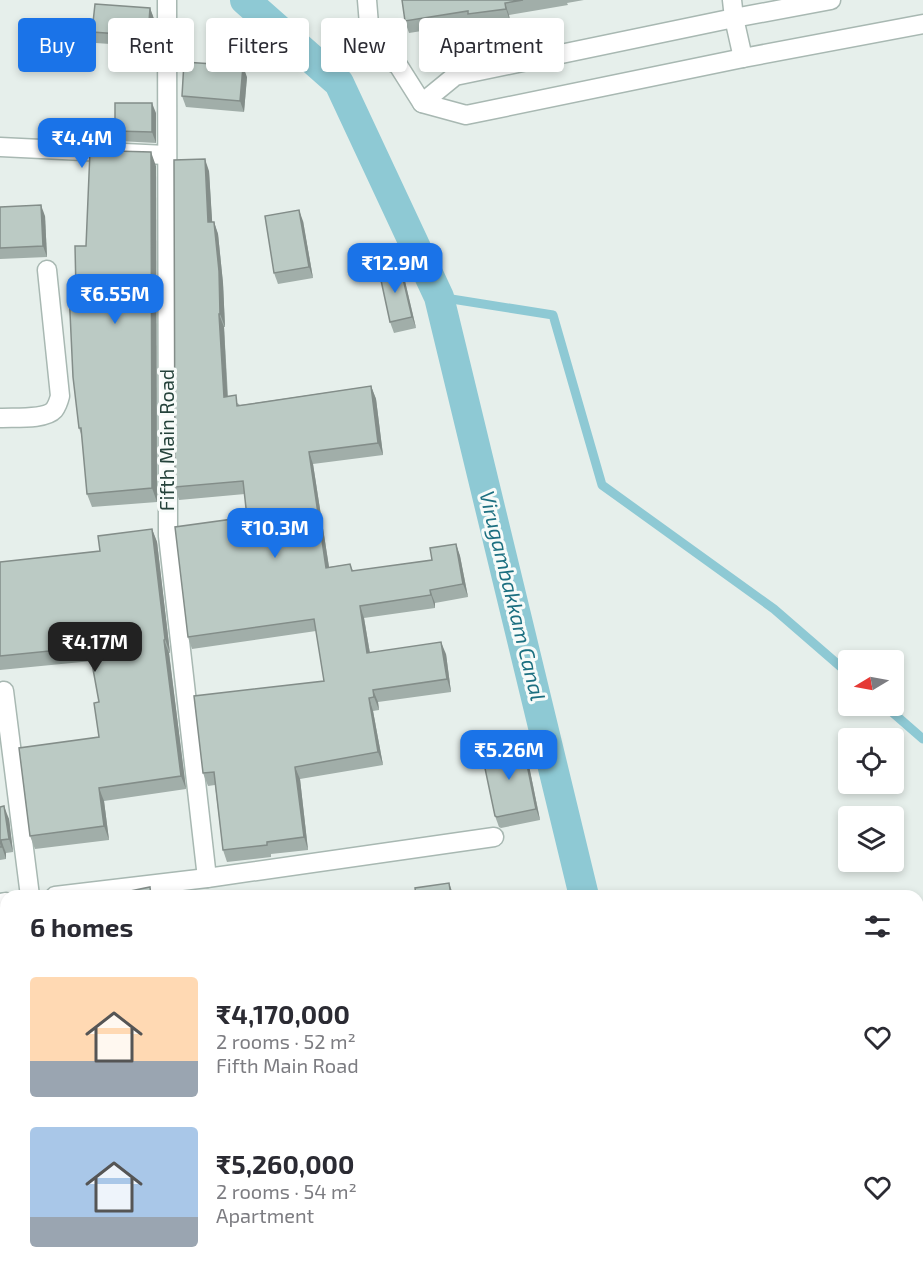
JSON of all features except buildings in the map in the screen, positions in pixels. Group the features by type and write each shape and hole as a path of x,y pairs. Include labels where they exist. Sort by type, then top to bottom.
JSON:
{"street":[{"path":"367,0 370,37 378,54 398,65 422,103 466,115 743,58 923,24"},
{"path":"422,103 455,76 733,9 831,0"},
{"name":"Fifth Main Road","path":"166,8 168,536 207,878"},
{"path":"733,9 743,58"},
{"path":"0,147 166,154"},
{"path":"0,418 48,414 56,408 60,396 47,270"},
{"path":"4,691 29,890"},
{"path":"106,890 207,878 494,837"}],"waterway":[{"name":"Virugambakkam Canal","path":"245,0 339,83 439,297 583,890"},
{"name":"Virugambakkam Canal","path":"439,297 553,315 602,485 774,609 838,664"},
{"name":"Virugambakkam Canal","path":"897,716 923,739"}]}
